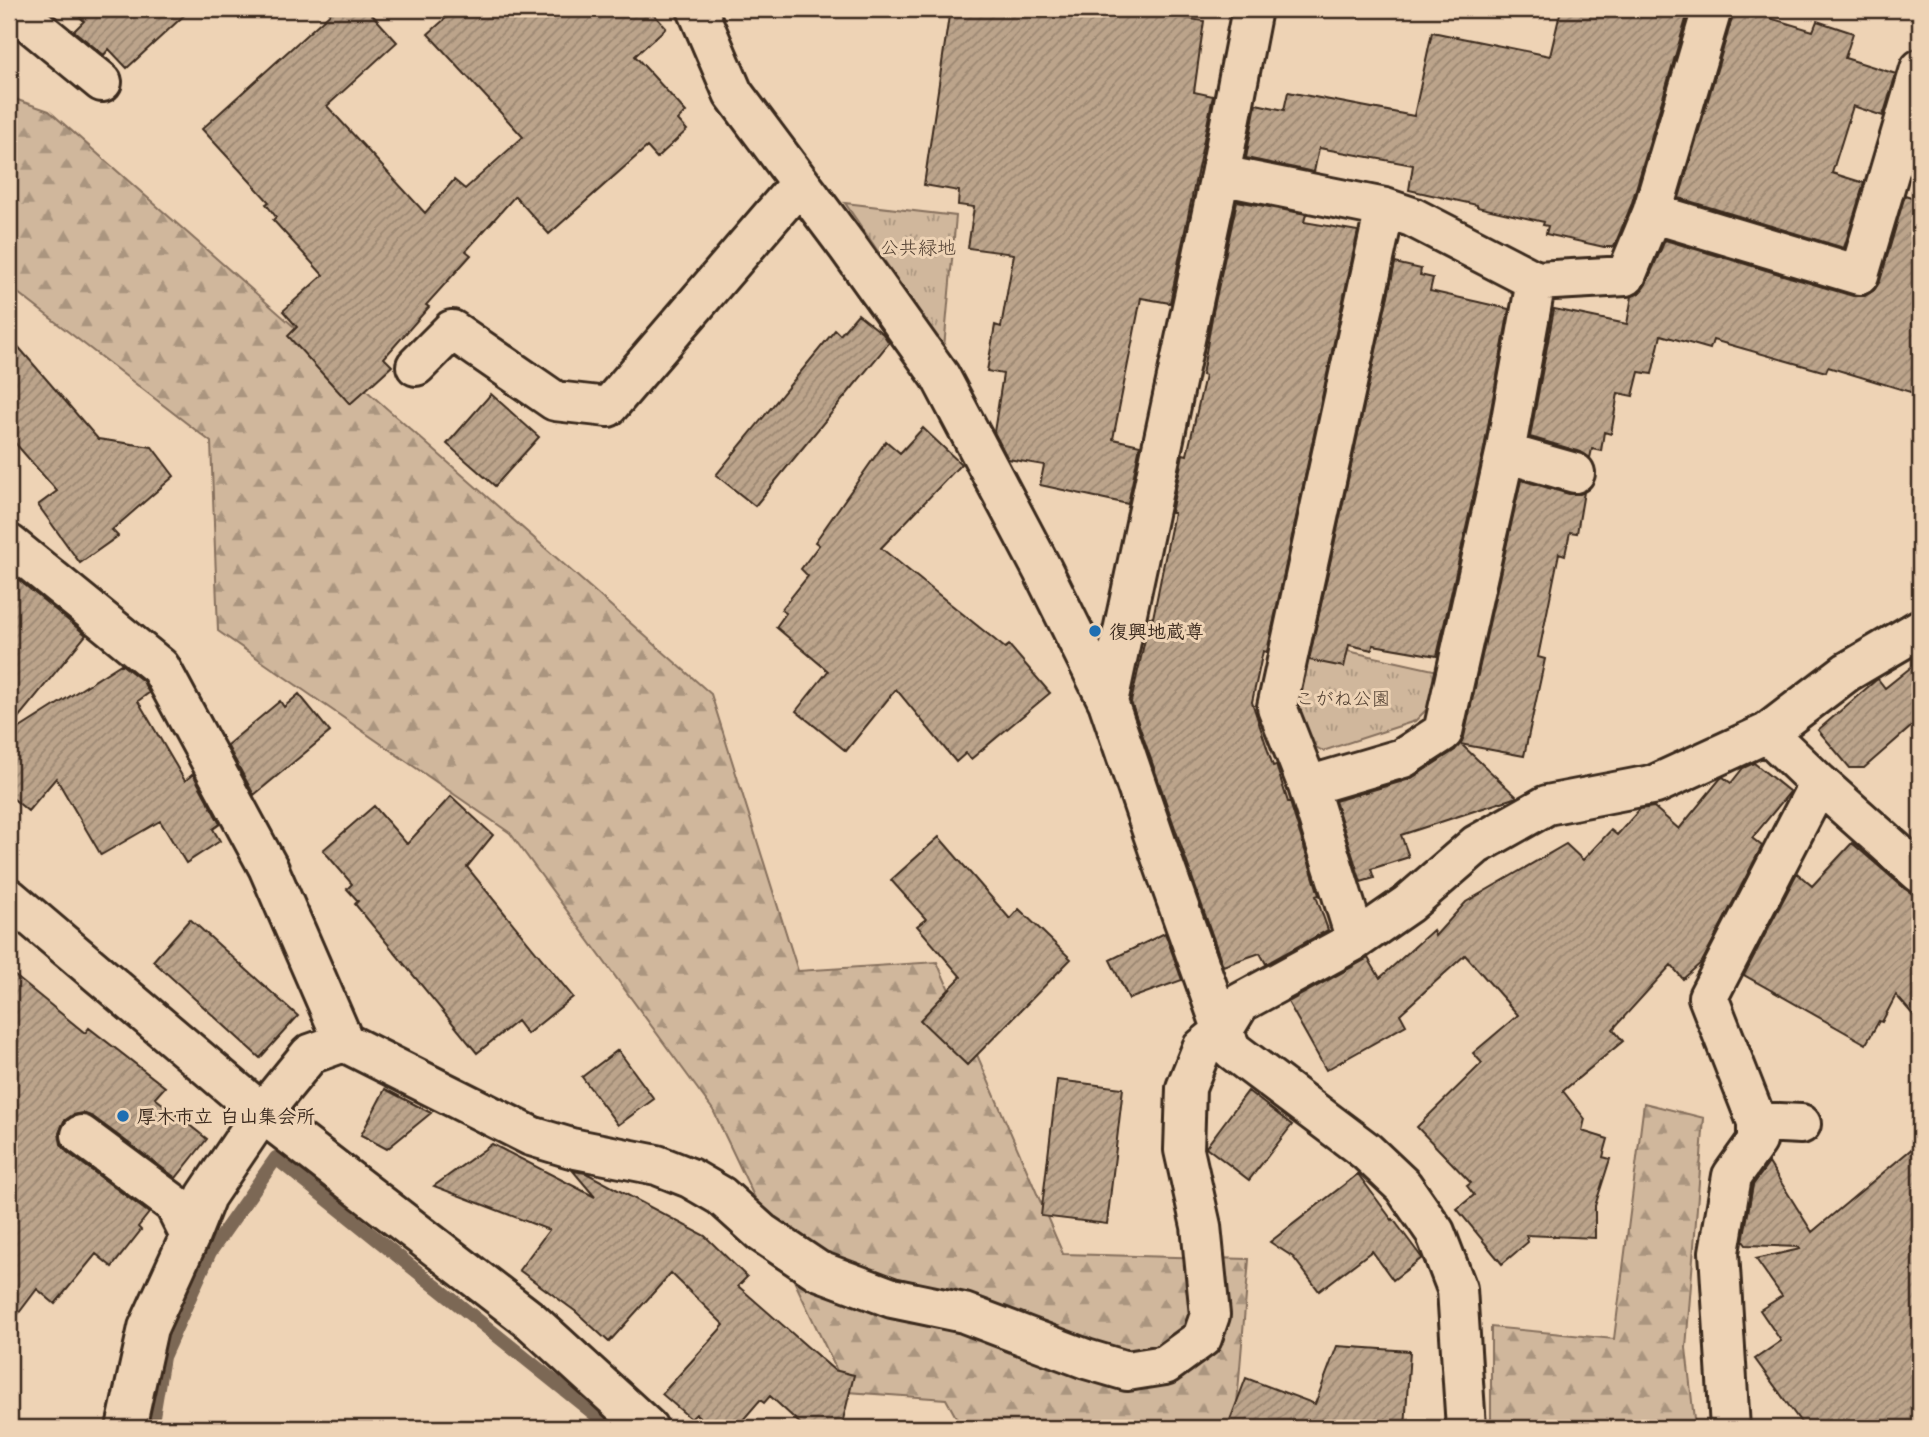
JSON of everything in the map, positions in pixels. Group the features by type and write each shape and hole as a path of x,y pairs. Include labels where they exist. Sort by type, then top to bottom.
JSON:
{"street":[{"path":"13,9 102,82"},
{"path":"697,9 733,93 940,376 1042,569 1108,702 1223,1031 1232,1050 1366,1151 1404,1186 1435,1232 1457,1289 1466,1428"},
{"path":"1108,702 1220,175 1252,9"},
{"path":"1220,175 1385,208 1412,217 1535,281 1626,276 1652,213 1712,9"},
{"path":"1652,213 1859,275 1920,69"},
{"path":"416,366 452,330 555,401 608,407 800,183"},
{"path":"1356,940 1308,786 1277,707 1385,208"},
{"path":"1308,786 1403,758 1443,732 1505,453 1535,281"},
{"path":"1505,453 1575,473"},
{"path":"9,544 160,667 268,867 344,1042 530,1136 571,1148 657,1165 690,1178 721,1196 762,1233 817,1270 892,1298 964,1313 1086,1359 1127,1371 1165,1365 1202,1338 1210,1315 1201,1226 1184,1150 1186,1088 1202,1048 1223,1031 1240,1003 1356,940 1408,904 1475,845 1547,805 1656,784 1767,733 1847,672 1920,629"},
{"path":"1767,733 1920,873"},
{"path":"1730,1428 1719,1252 1732,1176 1757,1141 1757,1122 1708,997 1819,783"},
{"path":"9,898 262,1113 530,1320 648,1428"},
{"path":"126,1428 148,1328 206,1196 262,1113 310,1054 344,1042"},
{"path":"1757,1122 1801,1125"},
{"path":"81,1135 174,1204 190,1236"}],"green space":[{"path":"9,97 49,111 711,694 798,971 937,962 1063,1254 1249,1259 1235,1428 962,1428 946,1399 847,1392 713,1110 510,833 218,631 211,442 9,286"},
{"name":"公共緑地","path":"845,203 956,216 944,348"},
{"name":"こがね公園","path":"1307,642 1438,671 1431,705 1415,721 1323,751 1307,742 1295,705"},
{"path":"1644,1103 1704,1118 1686,1348 1695,1428 1491,1428 1491,1327 1614,1339"}],"building":[{"path":"72,9 191,9 127,68 109,49 104,55 74,31 84,21"},
{"path":"335,9 367,9 397,42 327,106 425,213 454,180 465,189 523,137 428,34 456,9 649,9 666,28 635,56 686,112 678,120 687,130 657,158 647,147 549,234 515,196 466,251 471,255 426,305 429,307 384,358 392,366 350,404 288,336 297,327 283,311 323,275 273,220 276,217 266,204 269,202 202,129"},
{"path":"950,9 1123,9 1204,21 1194,92 1213,96 1170,303 1141,298 1113,439 1140,445 1128,504 1040,485 1044,465 1008,459 994,432 1003,374 987,371 995,325 1001,327 1014,254 968,248 974,207 958,205 959,191 924,185"},
{"path":"1561,9 1689,9 1631,206 1614,247 1546,234 1548,226 1543,225 1544,222 1409,190 1413,165 1319,148 1314,172 1246,158 1256,104 1284,110 1288,92 1414,116 1432,32 1550,56"},
{"path":"1733,9 1813,31 1817,21 1853,33 1845,58 1896,74 1883,116 1853,106 1832,173 1864,183 1844,248 1679,198"},
{"path":"1905,195 1920,200 1920,395 1828,367 1826,372 1713,340 1710,349 1661,335 1652,374 1639,372 1633,396 1618,393 1611,434 1604,432 1601,451 1592,449 1590,458 1581,452 1530,437 1554,309 1627,324 1632,296 1639,293 1646,284 1665,240 1853,296 1865,296 1874,290 1880,281"},
{"path":"1237,201 1306,214 1304,222 1358,231 1267,652 1263,651 1252,702 1273,766 1276,765 1290,802 1328,930 1266,964 1260,953 1223,966 1131,702 1150,617 1153,618 1183,454 1187,455 1205,376 1202,375 1213,312"},
{"path":"1395,263 1421,269 1420,275 1433,278 1430,291 1509,309 1484,449 1437,656 1373,645 1372,650 1349,645 1344,667 1309,660"},
{"path":"858,314 883,334 889,343 755,506 716,475 835,330 840,335"},
{"path":"9,336 98,439 152,447 174,476 112,530 118,536 80,563 38,505 57,491 9,436"},
{"path":"491,394 539,437 495,486 447,444"},
{"path":"923,428 961,464 881,548 1005,648 1009,645 1050,693 971,759 966,753 956,762 896,689 846,751 796,711 828,671 776,627 786,613 781,610 808,576 801,569 819,545 815,542 886,441 900,453"},
{"path":"1521,480 1569,494 1584,492 1577,533 1570,532 1565,555 1559,553 1538,657 1545,659 1524,756 1460,744 1464,737"},
{"path":"9,572 86,635 9,729"},
{"path":"1920,660 1920,719 1864,768 1850,768 1818,730 1875,681 1878,679 1885,688"},
{"path":"121,664 143,681 149,693 138,701 185,781 193,774 220,824 213,829 220,841 186,863 160,821 101,855 56,778 28,811 9,795 9,735"},
{"path":"299,694 330,732 254,795 227,745 280,701 284,707"},
{"path":"1459,744 1517,797 1401,835 1409,857 1371,869 1374,878 1361,882 1335,801 1410,779 1455,750"},
{"path":"1754,763 1790,792 1752,838 1762,846 1702,962 1683,979 1671,965 1613,1029 1623,1041 1563,1091 1585,1119 1582,1131 1608,1139 1603,1157 1610,1159 1595,1206 1595,1238 1526,1235 1528,1242 1502,1264 1457,1209 1474,1195 1467,1186 1471,1183 1417,1127 1482,1063 1473,1053 1518,1015 1465,955 1400,1014 1406,1025 1326,1070 1288,1002 1368,958 1380,978 1433,930 1435,936 1466,902 1566,844 1583,860 1611,830 1617,835 1640,809 1654,807 1679,829 1720,779 1723,777 1731,783 1743,768"},
{"path":"451,796 493,835 467,867 573,997 527,1034 517,1021 477,1053 355,904 358,901 347,889 352,884 323,850 374,806 407,844"},
{"path":"939,837 1010,919 1019,909 1071,959 967,1065 920,1020 961,977 917,926 926,919 891,880"},
{"path":"1852,843 1920,899 1920,1023 1896,995 1882,1022 1879,1021 1866,1044 1744,975 1797,873 1812,886"},
{"path":"190,919 298,1016 260,1058 153,961"},
{"path":"1165,933 1182,980 1129,999 1110,960"},
{"path":"9,971 85,1033 89,1028 165,1087 155,1098 207,1139 176,1178 93,1117 83,1113 64,1121 59,1133 61,1144 67,1152 149,1213 138,1227 141,1230 112,1267 96,1254 55,1304 37,1289 9,1326"},
{"path":"618,1050 654,1099 618,1125 582,1077"},
{"path":"1057,1080 1123,1088 1107,1224 1041,1216"},
{"path":"385,1089 431,1113 387,1149 361,1135"},
{"path":"1248,1091 1292,1125 1249,1180 1206,1147"},
{"path":"1920,1142 1920,1428 1805,1428 1755,1359 1781,1341 1760,1310 1782,1296 1756,1259 1800,1249 1746,1245 1743,1241 1753,1185 1769,1163 1812,1232"},
{"path":"492,1144 595,1197 573,1171 586,1173 705,1236 747,1277 738,1286 834,1370 854,1375 841,1428 805,1428 770,1396 764,1403 760,1400 736,1428 714,1428 696,1414 691,1419 662,1394 724,1325 671,1273 609,1342 575,1311 519,1270 549,1230 434,1186"},
{"path":"1358,1174 1422,1258 1393,1280 1372,1251 1319,1291 1293,1257 1270,1242"},
{"path":"1337,1346 1410,1351 1405,1428 1227,1428 1246,1378 1315,1404"}],"waterway":[{"path":"151,1428 163,1357 210,1252 276,1158 612,1428"}],"place":[{"name":"復興地蔵尊","path":"1095,631"},
{"name":"厚木市立 白山集会所","path":"123,1116"}]}
